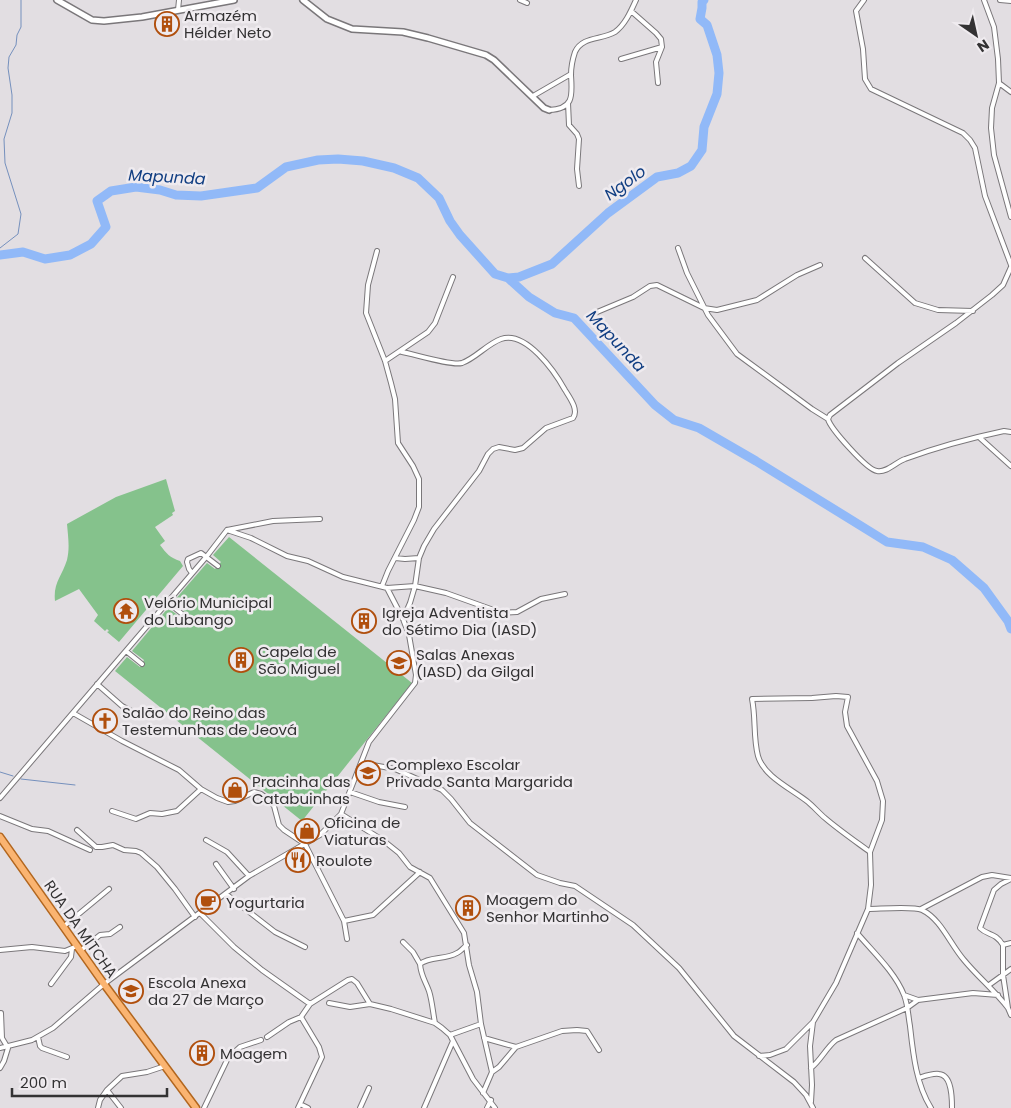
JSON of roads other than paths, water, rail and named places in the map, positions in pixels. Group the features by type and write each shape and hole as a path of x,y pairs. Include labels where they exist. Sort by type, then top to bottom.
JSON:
{"main road":[{"name":"RUA DA MITCHA","path":"0,837 64,927 76,949 196,1108"}],"street":[{"path":"57,0 92,20 104,21 234,0"},
{"path":"178,10 179,0"},
{"path":"303,0 327,19 352,28 404,32 486,55 494,60 544,108 549,110 556,109 568,103"},
{"path":"520,0 527,3"},
{"path":"579,186 577,169 579,139 569,124 568,103 572,90 571,74 575,51 580,44 617,30 631,11 636,0"},
{"path":"864,0 856,10 863,49 865,79 871,89 963,133 970,140 975,148 985,196 1008,253 1011,266 1010,276 1003,285 972,311 830,414 829,424 869,467 877,471 886,470 900,461 928,451 1004,430 1011,432"},
{"path":"984,0 994,28 998,59 999,83 992,108 991,128 994,155 1011,217"},
{"path":"1000,0 1011,1"},
{"path":"631,11 661,39 662,47 656,62 658,84"},
{"path":"621,60 662,47"},
{"path":"533,96 571,74"},
{"path":"999,83 1011,92"},
{"path":"678,248 687,274 704,308 737,354 828,419"},
{"path":"377,251 368,285 366,313 385,361 395,399 398,442 419,479 418,507 414,520 382,586"},
{"path":"865,258 915,302 938,310 972,311"},
{"path":"590,315 633,297 650,286 657,285 704,308 717,310 746,304 757,300 797,275 820,265"},
{"path":"385,361 402,352 428,332 435,323 453,277"},
{"path":"402,352 452,363 461,363 500,339 517,338 528,345 553,371 572,402 575,412 573,418 546,428 523,448 515,450 499,447 493,449 488,454 479,471 434,529 419,558 415,586 403,619"},
{"path":"980,438 1011,466"},
{"path":"0,798 207,556 226,530 273,521 320,519"},
{"path":"226,530 251,538 287,556 308,561 343,577 387,588 397,589 415,586 446,593 502,613 517,612 541,599 566,594"},
{"path":"192,572 187,565 188,560 200,553 207,556 218,566"},
{"path":"395,558 419,558"},
{"path":"0,1048 8,1048 38,1037 52,1028 104,984 249,876 284,854 320,835 341,814 369,742 415,683 416,675 409,635 387,588"},
{"path":"167,602 181,613"},
{"path":"126,651 142,664"},
{"path":"97,684 122,706 135,713"},
{"path":"759,1056 770,1055 786,1049 813,1022 836,983 868,909 871,885 870,852 882,820 883,801 877,781 852,737 848,726 845,712 848,697 752,699 759,758 768,771 780,783 794,791 870,852"},
{"path":"73,712 122,741 179,770 201,789 217,798 228,802 236,801 254,792 262,794 274,806 278,822 284,830 305,844 344,921 347,939"},
{"path":"362,763 395,769 442,790 470,823 537,875 574,886 633,925 679,968 734,1036 794,1082 811,1102"},
{"path":"112,810 123,816 136,818 150,813 170,813 183,807 201,789"},
{"path":"350,792 379,802 405,807"},
{"path":"341,814 384,841 399,853 410,867 430,878 445,900 464,933 492,1072"},
{"path":"0,816 32,830 48,831 90,850"},
{"path":"78,830 96,847 113,845 124,850 141,853 157,867 195,917"},
{"path":"206,840 227,852 249,876"},
{"path":"216,864 234,889"},
{"path":"344,921 373,915 420,872"},
{"path":"921,910 982,877 992,875 1011,879"},
{"path":"1008,1008 1003,975 1003,945 994,934 982,931 980,928 994,890 1011,879"},
{"path":"64,927 109,889"},
{"path":"226,894 275,932 304,947"},
{"path":"868,909 912,908 930,915 965,961 998,995 1011,1015"},
{"path":"200,913 262,970 310,1004"},
{"path":"0,950 32,946 59,950 76,949 100,935 110,934 120,927"},
{"path":"857,933 895,978 904,994 915,1064 926,1101 931,1108"},
{"path":"403,942 413,952 420,964 420,973 428,989 435,1023"},
{"path":"1003,945 1011,943"},
{"path":"420,964 425,960 457,954 466,945"},
{"path":"51,984 76,949"},
{"path":"989,985 1011,969"},
{"path":"267,1037 289,1022 301,1017 310,1004 348,980 352,979 357,982 370,1004"},
{"path":"811,1068 822,1058 830,1045 836,1040 907,1008 918,1000 973,993 998,995"},
{"path":"904,994 918,1000"},
{"path":"329,1003 350,1007 370,1004 391,1008 435,1023 450,1036 473,1079 483,1094 491,1100 495,1108"},
{"path":"0,1068 8,1048 2,1038 1,1013"},
{"path":"301,1017 319,1047 322,1058 299,1106 308,1108"},
{"path":"813,1022 810,1046 811,1102 813,1108"},
{"path":"450,1036 481,1024"},
{"path":"483,1094 492,1072 516,1048 562,1031 577,1030 587,1031 599,1050"},
{"path":"38,1037 42,1048 66,1057"},
{"path":"484,1038 516,1048"},
{"path":"204,1108 228,1058 240,1047 261,1040"},
{"path":"424,1108 453,1042"},
{"path":"98,1108 100,1100 107,1090 122,1076 147,1072 165,1066"},
{"path":"919,1078 938,1073 944,1075 948,1081 952,1108"},
{"path":"360,1108 369,1088"},
{"path":"107,1090 120,1108"},
{"path":"487,1108 491,1100"}],"waterway":[{"path":"0,248 18,234 21,214 5,163 4,139 12,113 12,95 8,68 9,57 16,45 17,35 21,27 21,0"},
{"name":"Ngolo","path":"508,278 519,277 552,264 608,213 657,177 678,173 691,166 702,150 704,127 717,94 719,73 717,55 707,25 700,19 702,2 704,0"},
{"name":"Ngolo","path":"0,255 23,252 45,259 70,255 91,244 106,227 97,201 111,191 136,187 160,190 176,195 201,196 257,188 286,167 318,160 363,161 394,168 418,178 439,198 450,221 460,235 495,274 508,278 529,297 555,313 574,318 655,405 674,420 699,428 887,542 923,547 952,560 984,588 1008,621 1011,629"},
{"path":"0,772 13,776"},
{"path":"21,779 75,785"}],"place":[{"name":"Armazém Hélder Neto","path":"167,24"},
{"name":"Velório Municipal do Lubango","path":"126,611"},
{"name":"Igreja Adventista do Sétimo Dia (IASD)","path":"364,621"},
{"name":"Capela de São Miguel","path":"241,660"},
{"name":"Salas Anexas (IASD) da Gilgal","path":"399,663"},
{"name":"Salão do Reino das Testemunhas de Jeová","path":"105,721"},
{"name":"Complexo Escolar Privado Santa Margarida","path":"368,773"},
{"name":"Pracinha das Catabuinhas","path":"235,790"},
{"name":"Oficina de Viaturas","path":"307,831"},
{"name":"Roulote","path":"298,860"},
{"name":"Yogurtaria","path":"208,902"},
{"name":"Moagem do Senhor Martinho","path":"468,908"},
{"name":"Escola Anexa da 27 de Março","path":"131,991"},
{"name":"Moagem","path":"202,1053"}],"water label":[{"name":"Mapunda","path":"167,177"},
{"name":"Mapunda","path":"616,341"}]}
